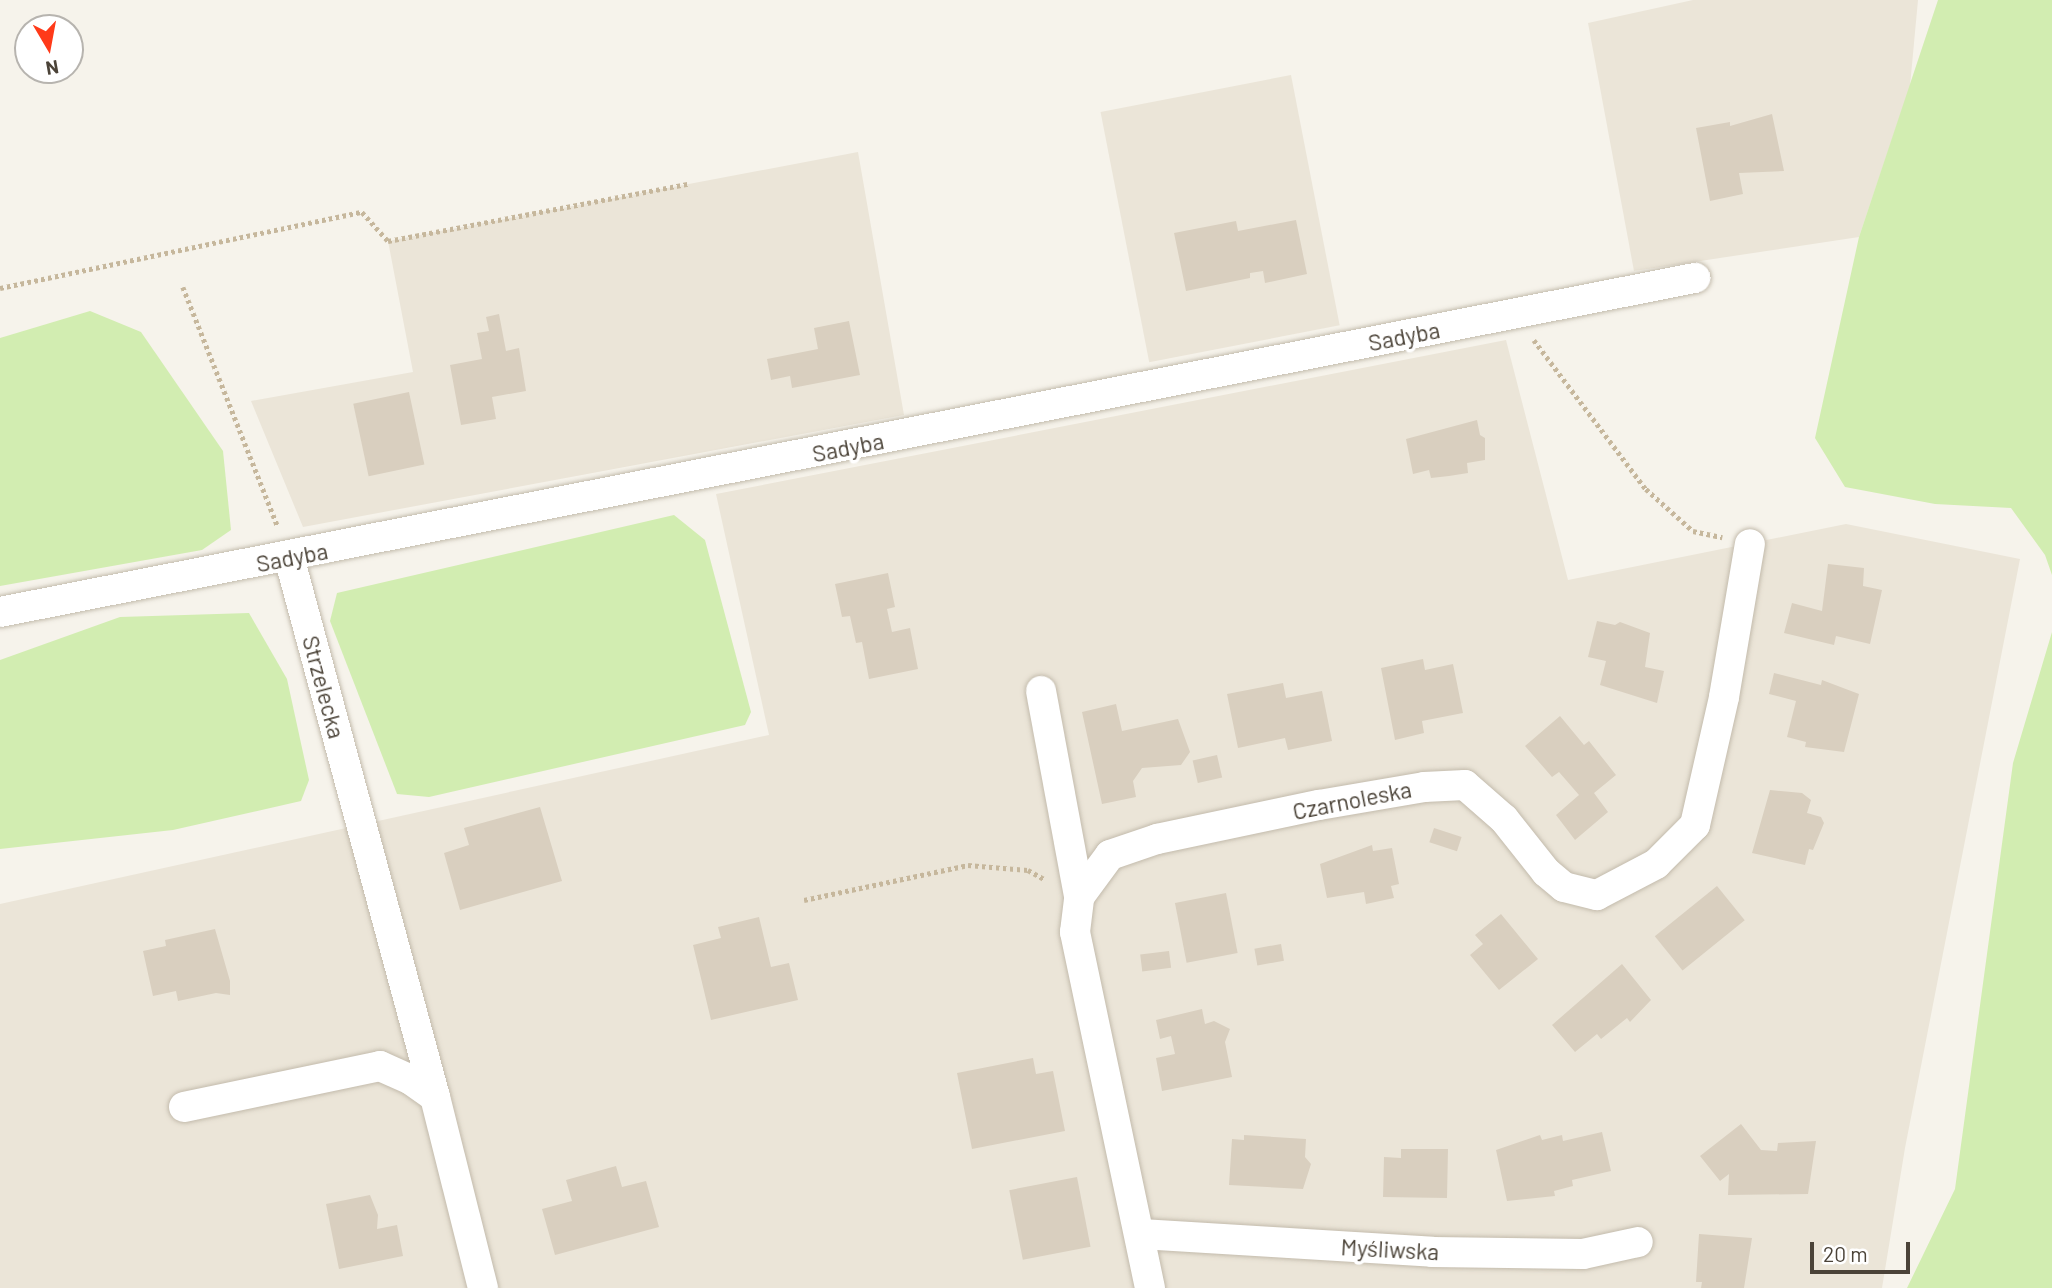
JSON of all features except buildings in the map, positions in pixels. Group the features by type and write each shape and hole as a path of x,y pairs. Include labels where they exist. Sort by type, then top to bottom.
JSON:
{"street":[{"name":"Sadyba","path":"0,612 1695,278"},
{"name":"Czarnoleska","path":"1150,1288 1141,1234 1075,932 1079,897 1110,855 1157,839 1424,786 1465,785 1504,819 1546,872 1564,887 1597,895 1622,883 1656,864 1695,825 1724,697 1750,544"},
{"name":"Strzelecka","path":"289,557 435,1097 483,1288"},
{"path":"1041,691 1079,897"},
{"path":"184,1107 380,1066 435,1097"},
{"name":"Myśliwska","path":"1141,1234 1432,1252 1583,1254 1638,1242"}],"path":[{"path":"0,288 362,212 388,241 688,184"},
{"path":"183,287 289,557"},
{"path":"1503,317 1528,332 1646,489 1693,531 1750,544"},
{"path":"804,900 968,865 1028,870 1079,897"}],"shaded area":[{"path":"1693,0 1918,0 1910,86 1859,237 1634,271 1588,23"},
{"path":"1291,75 1340,325 1149,362 1101,112"},
{"path":"858,152 904,415 303,527 251,401 413,372 388,241"},
{"path":"1506,340 1568,580 1846,524 2020,559 1905,1148 1882,1288 0,1288 0,904 769,735 716,494"}],"green space":[{"path":"1938,0 2052,0 2052,575 2045,555 2011,508 1935,504 1845,487 1815,438 1859,237"},
{"path":"90,311 141,332 223,451 231,530 202,550 0,586 0,338"},
{"path":"674,515 705,540 751,712 745,725 429,797 397,794 330,621 337,593"},
{"path":"249,613 287,679 309,780 301,801 173,830 0,849 0,660 120,617"},
{"path":"2052,632 2052,1288 1907,1288 1955,1189 2013,763"}]}
